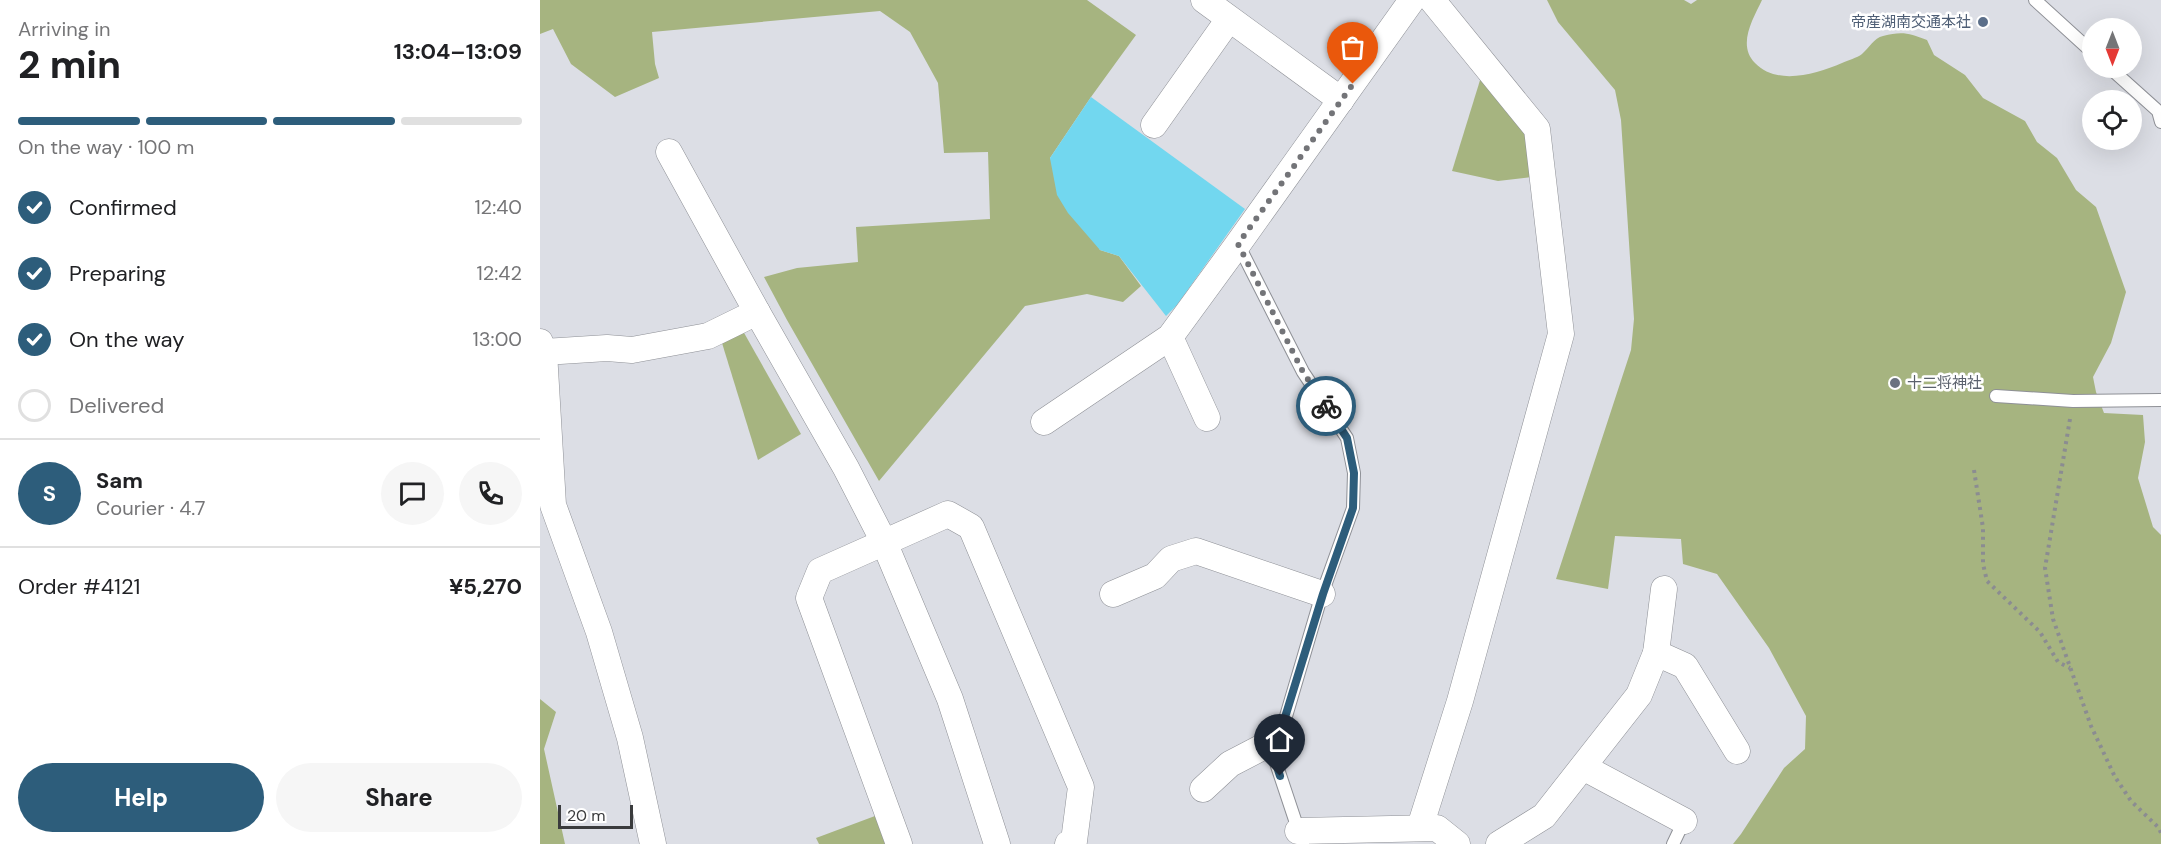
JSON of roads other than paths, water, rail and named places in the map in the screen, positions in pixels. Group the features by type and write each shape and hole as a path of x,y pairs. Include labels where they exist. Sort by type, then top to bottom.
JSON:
{"street":[{"path":"1204,0 1341,100"},
{"path":"1044,422 1170,337 1412,0"},
{"path":"1420,827 1460,701 1561,334 1537,129 1432,0"},
{"path":"1154,125 1229,19"},
{"path":"669,152 846,468 884,542 950,699 997,844"},
{"path":"653,844 624,717 599,632 546,506 542,347 632,350 708,336 757,312"},
{"path":"1170,337 1208,418"},
{"path":"899,844 810,598 820,572 948,514 971,527 1080,787 1074,841 1068,844"},
{"path":"1113,594 1155,576 1171,559 1196,552 1323,594"},
{"path":"1499,844 1544,816 1639,695 1656,653 1664,589"},
{"path":"1656,653 1685,666 1737,751"},
{"path":"1203,789 1230,764 1278,740"},
{"path":"1583,766 1684,821"},
{"path":"1301,837 1420,827 1437,828 1457,844"}],"lane":[{"path":"2035,0 2082,43"},
{"path":"2121,78 2160,114"},
{"path":"1238,244 1303,372 1347,438 1354,473 1353,508 1323,594 1274,757 1301,837"},
{"path":"1996,396 2073,400 2161,400"},
{"path":"1673,844 1684,821"}],"water":[{"path":"1091,97 1245,209 1177,305 1166,316 1119,256 1100,250 1068,213 1057,195 1050,158"}],"place":[{"name":"帝産湖南交通本社","path":"1983,22"},
{"name":"十二将神社","path":"1895,383"}]}
